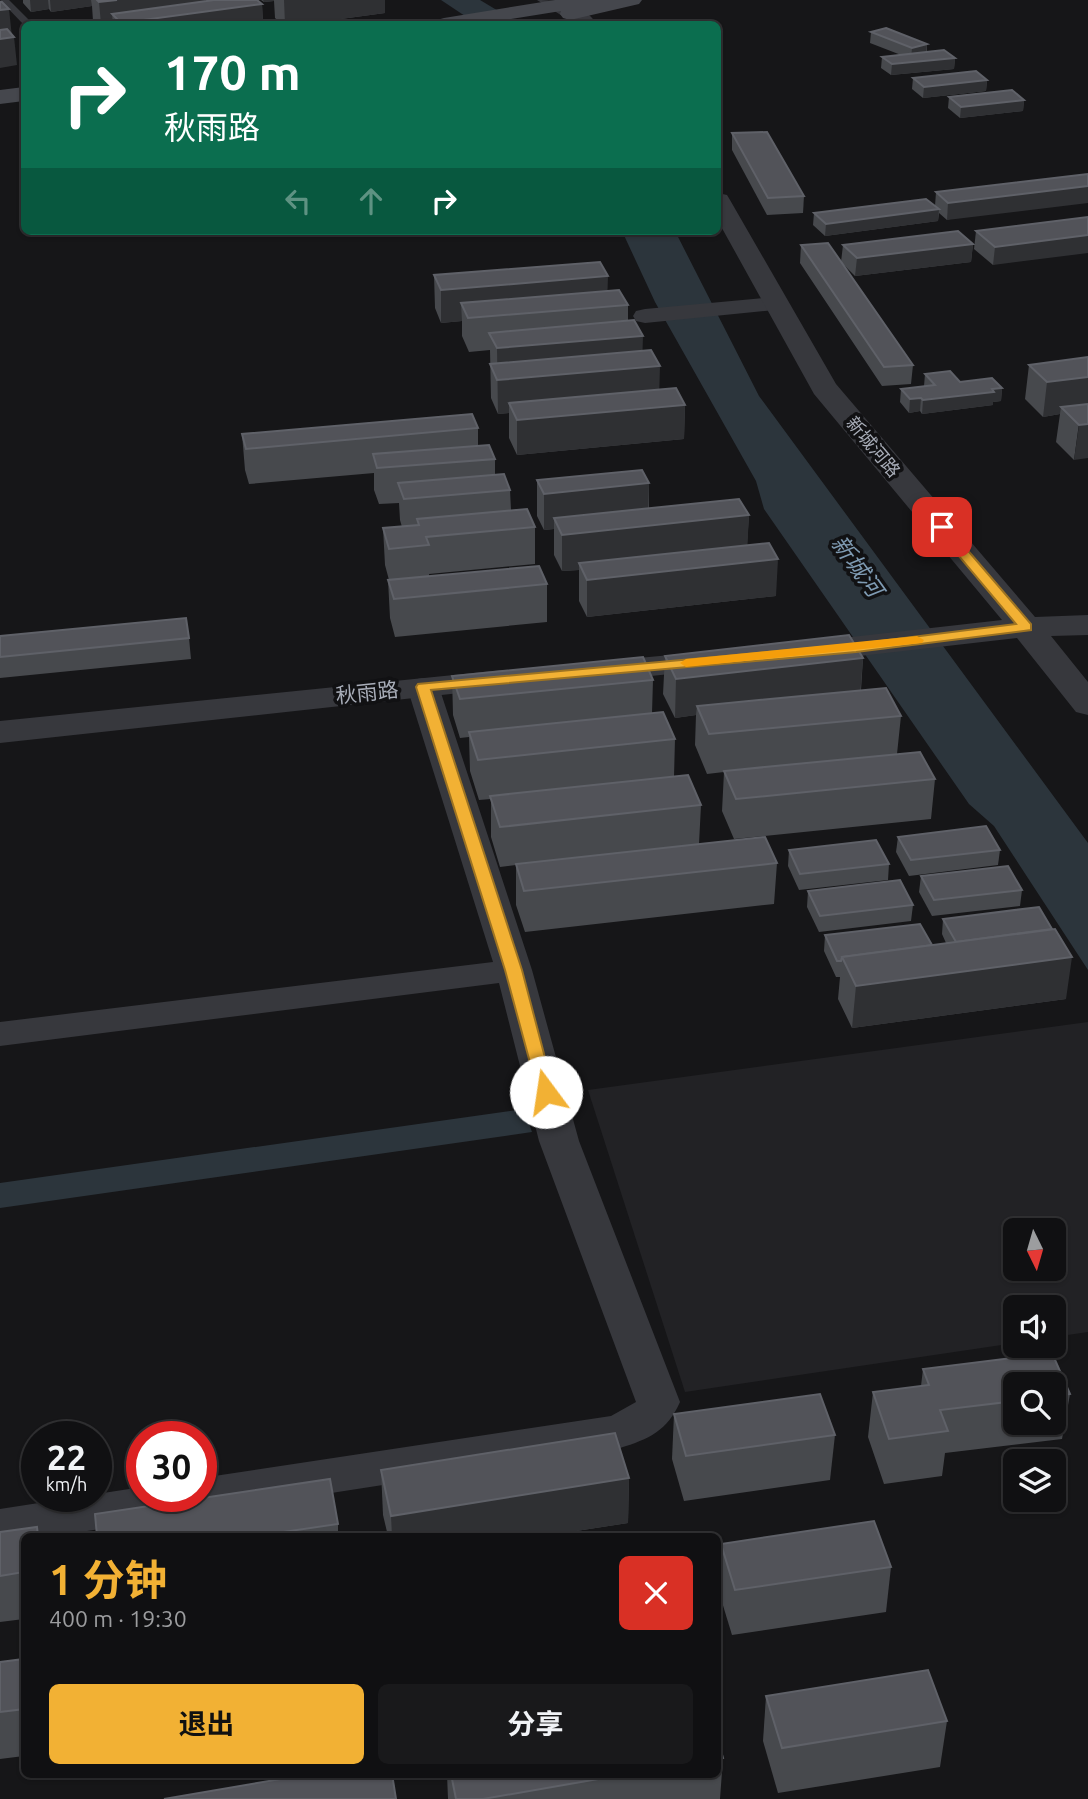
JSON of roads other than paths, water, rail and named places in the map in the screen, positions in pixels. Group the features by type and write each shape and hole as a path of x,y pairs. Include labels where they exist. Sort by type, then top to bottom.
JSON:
{"main road":[{"path":"567,11 594,0"},
{"path":"481,21 632,0"},
{"path":"507,21 521,17"},
{"path":"0,90 21,86"},
{"path":"0,97 21,94"}],"street":[{"name":"新城河路","path":"721,205 824,388 1026,627 1088,705"},
{"path":"645,316 776,304"},
{"path":"1026,627 1088,612"},
{"path":"1026,627 1088,625"},
{"name":"秋雨路","path":"0,732 423,687 856,648 1026,627"},
{"path":"217,1494 620,1431 653,1413 658,1402 559,1141 514,970 423,687"},
{"path":"0,1034 514,970"},
{"path":"0,1527 126,1508"}],"lane":[{"path":"4,0 26,21"}],"water":[{"path":"441,0 480,0 515,21 472,21"},
{"name":"新城河","path":"624,235 677,235 759,396 1088,843 1088,970 994,826 969,804 764,509 756,481 655,302"},
{"path":"524,1109 532,1132 0,1208 0,1183"}]}
